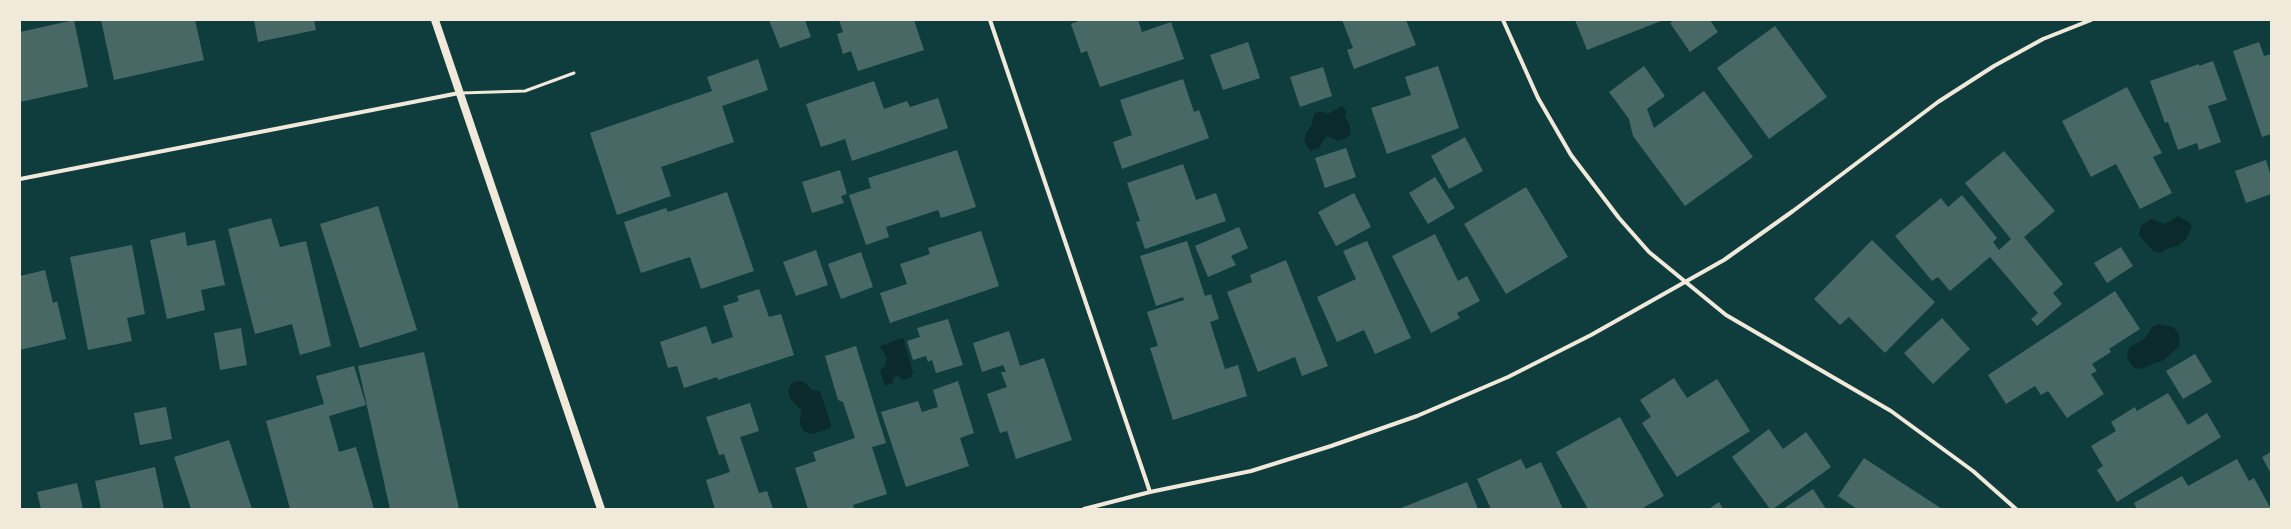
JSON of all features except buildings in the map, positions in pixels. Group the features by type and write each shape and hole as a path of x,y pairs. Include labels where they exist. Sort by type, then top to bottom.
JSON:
{"main road":[{"path":"435,20 601,509"}],"street":[{"path":"990,20 1150,492"},
{"path":"1503,20 1538,98 1571,155 1619,218 1649,252 1726,315 1891,411 1973,471 2016,509"},
{"path":"1084,509 1150,492 1251,471 1331,446 1417,416 1529,366 1591,335 1724,260 1745,246 1938,102 1994,66 2043,39 2091,20"},
{"path":"20,179 460,93"}],"lane":[{"path":"460,93 524,91 574,73"}],"water":[{"path":"1342,106 1346,111 1345,117 1350,125 1350,134 1347,138 1337,141 1331,137 1325,137 1320,147 1310,151 1304,141 1306,133 1312,125 1314,114 1320,111 1328,114"},
{"path":"2178,216 2190,223 2192,227 2185,241 2178,246 2169,248 2160,253 2153,251 2139,235 2141,226 2151,219 2165,224"},
{"path":"2158,324 2173,327 2178,332 2180,345 2164,360 2140,369 2134,368 2127,358 2129,348 2145,338 2153,326"},
{"path":"903,338 913,372 911,377 904,380 897,375 893,379 893,383 885,386 880,370 885,366 887,358 880,346"},
{"path":"797,381 804,382 812,390 820,391 831,425 830,428 813,434 803,431 800,424 801,410 790,398 788,391 791,384"}]}
